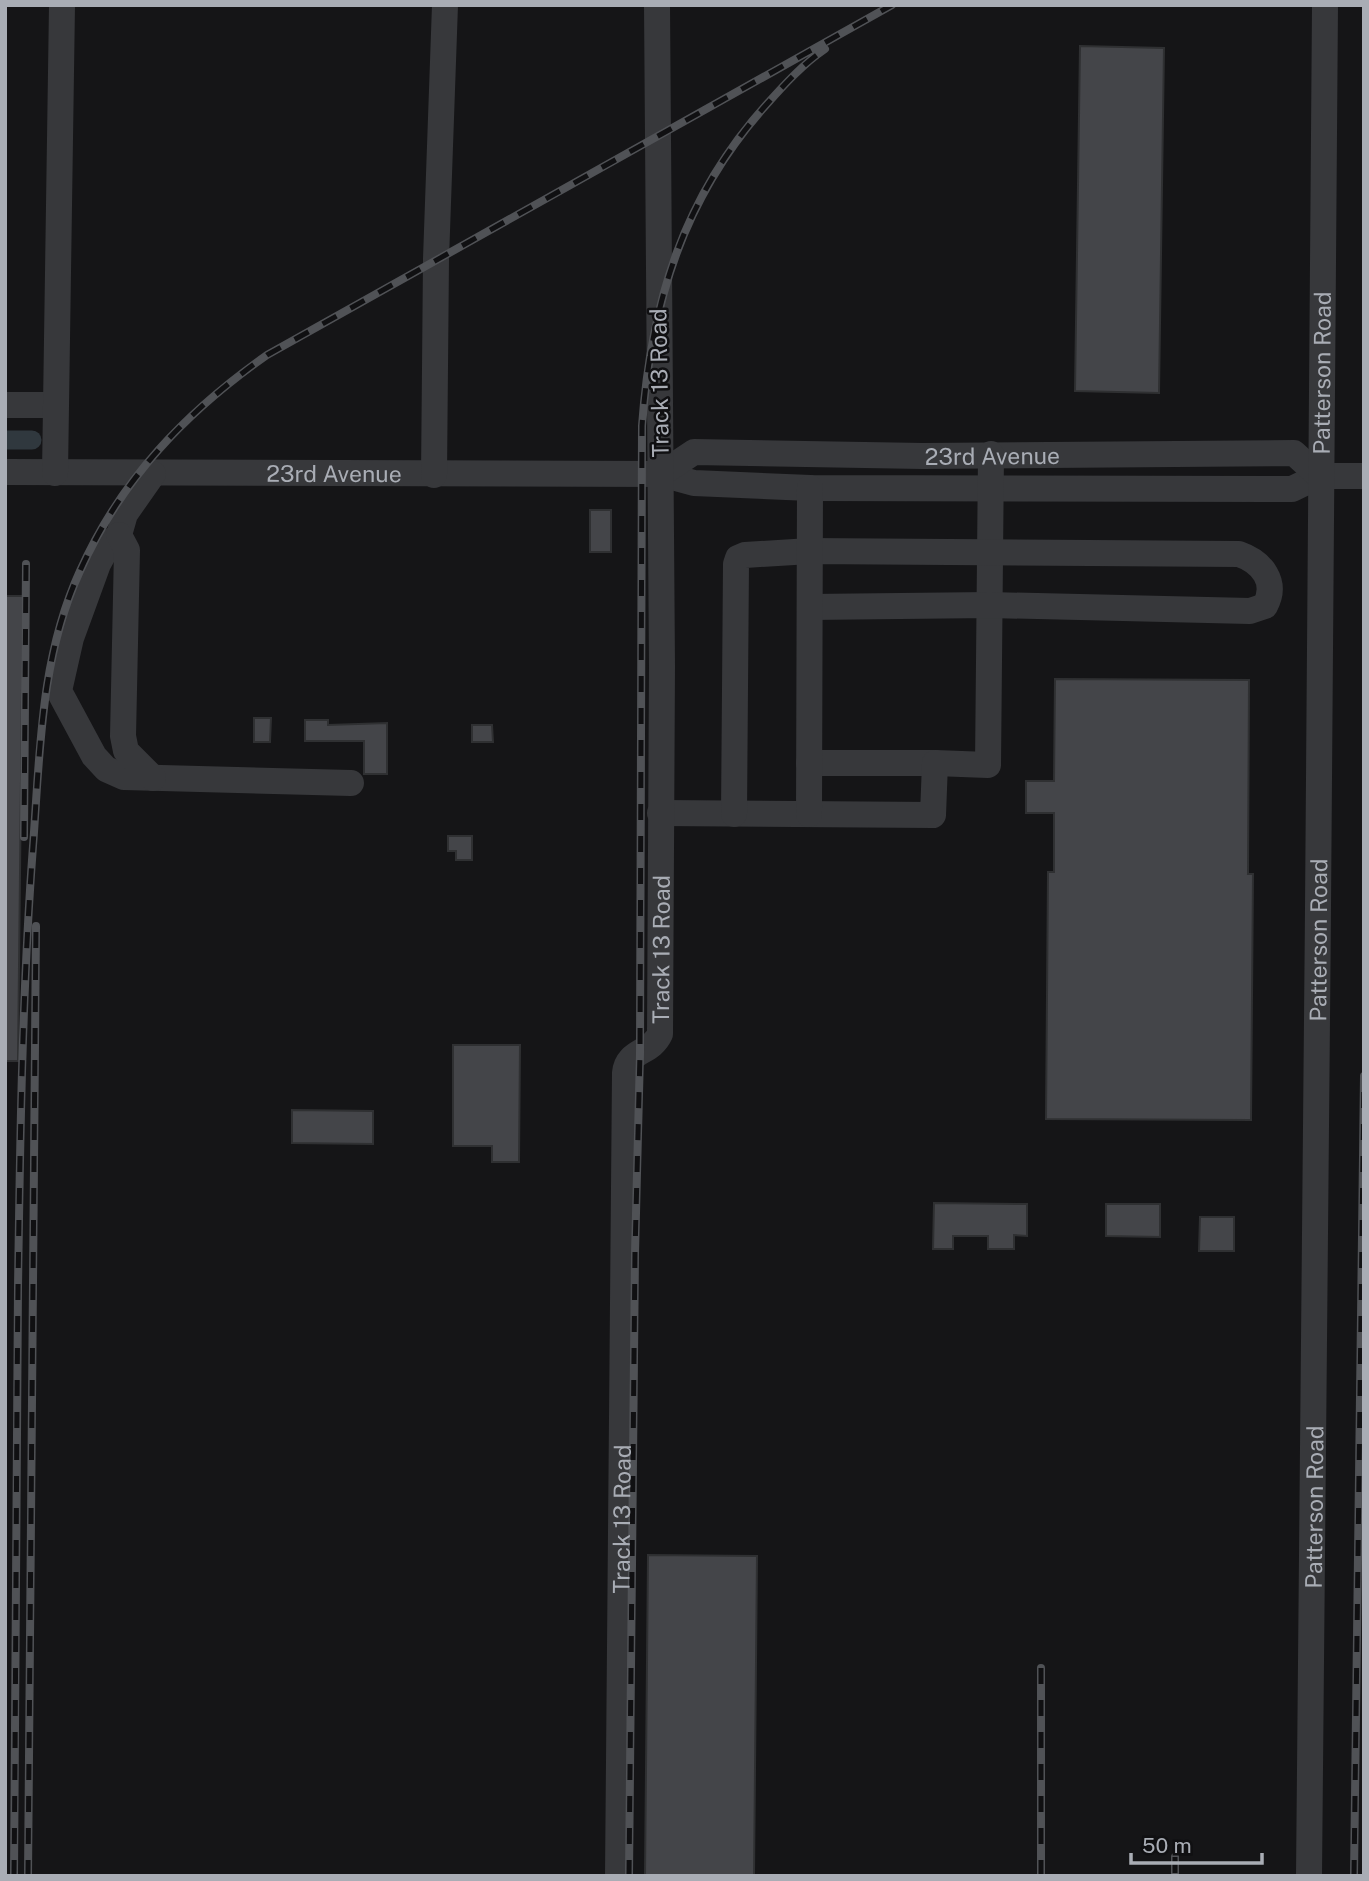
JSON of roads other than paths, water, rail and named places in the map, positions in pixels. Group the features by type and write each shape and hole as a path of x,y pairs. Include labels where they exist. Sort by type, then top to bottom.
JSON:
{"street":[{"path":"55,473 62,5"},
{"path":"434,475 436,259 445,5"},
{"name":"Track 13 Road","path":"618,1876 625,1073 626,1062 632,1055 648,1050 660,1034 661,474 657,5"},
{"name":"Patterson Road","path":"1309,1876 1315,1477 1319,476 1325,5"},
{"path":"5,405 54,405"},
{"name":"23rd Avenue","path":"661,474 694,452 1294,453 1319,476"},
{"path":"809,763 988,765 991,454"},
{"name":"23rd Avenue","path":"5,472 661,474 694,483 810,488 991,486 1292,489 1319,476 1364,475"},
{"path":"153,474 125,514 119,535 109,544 87,591 71,638 59,691 94,756 106,769 124,777 351,783"},
{"path":"808,814 810,488"},
{"path":"119,535 127,550 123,736 126,751 153,778"},
{"path":"734,814 738,558 755,553 810,551 1239,554 1254,559 1265,569 1269,598 1265,606 1250,611 990,605 810,607"},
{"path":"660,813 933,815 935,763"}],"waterway":[{"path":"5,440 32,440"}],"railway":[{"path":"14,1876 18,1288 26,957 44,706 57,638 80,571 115,506 158,450 209,400 267,355 892,5"},
{"path":"629,1876 635,1253 640,1054 642,426 654,337 663,295 693,214 713,176 738,139 787,82 825,49"},
{"path":"24,837 26,564"},
{"path":"28,1876 36,926"},
{"path":"1354,1876 1364,1076"},
{"path":"1041,1668 1041,1876"},
{"path":"1175,1857 1175,1876"}]}
